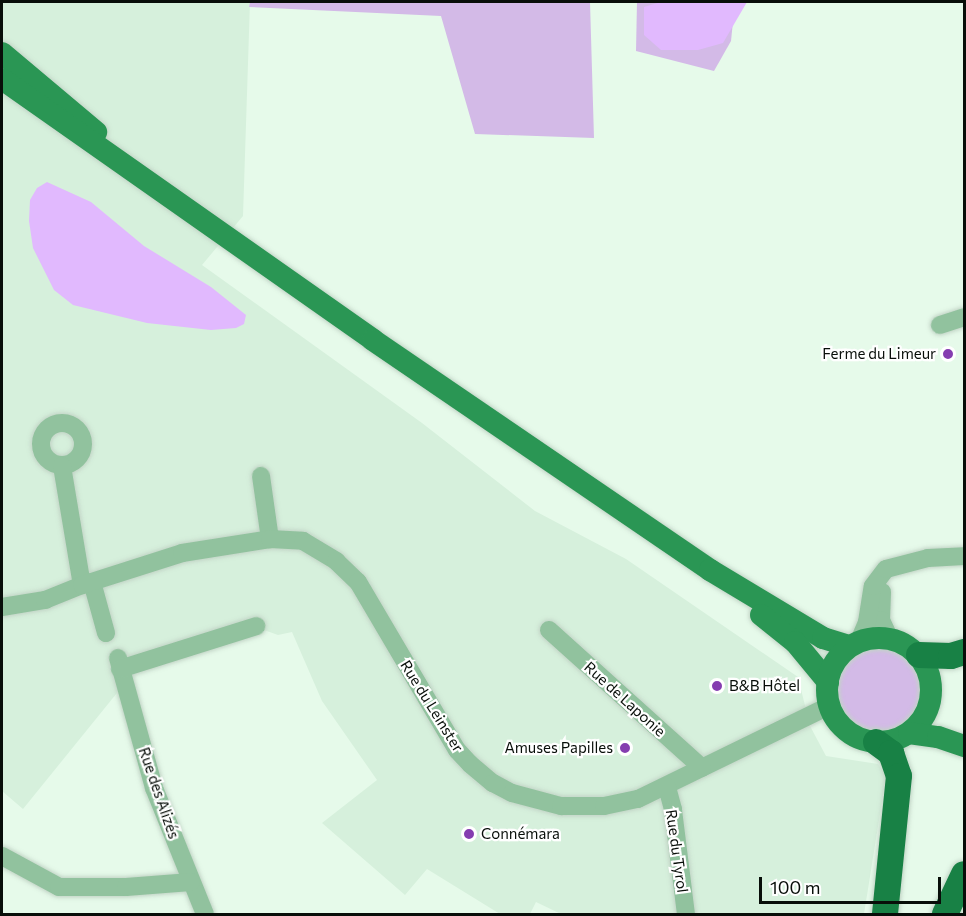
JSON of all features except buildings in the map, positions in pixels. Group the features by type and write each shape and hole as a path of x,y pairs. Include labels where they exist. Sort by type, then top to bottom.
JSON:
{"highway":[{"path":"918,655 951,656 964,652"},
{"path":"876,742 891,753 899,776 885,915"},
{"path":"945,915 964,874"},
{"path":"962,915 964,910"}],"main road":[{"path":"2,53 194,213"},
{"path":"2,79 373,340 710,570 823,638 854,644"},
{"path":"710,570 795,642 828,682"},
{"path":"873,638 891,639 903,643 925,663 931,682 930,703 922,720 909,733 893,740 876,742 851,734 838,722 829,706 828,682 837,659 854,644 873,638"},
{"path":"930,703 964,745"},
{"path":"909,733 938,737 964,745"}],"street":[{"path":"940,325 964,317"},
{"path":"62,466 87,583 106,633"},
{"path":"261,476 270,539"},
{"name":"Rue du Leinster","path":"2,607 45,600 87,583 182,553 270,539 303,541 336,561 358,582 457,750 493,783 534,801 580,807 638,800 829,706"},
{"path":"854,644 867,622 871,594 877,579 886,569 906,563 964,556"},
{"path":"891,639 881,620 881,598 888,578 906,563"},
{"name":"Rue des Alizés","path":"206,915 154,788 119,664 256,626"},
{"name":"Rue de Laponie","path":"549,630 702,768"},
{"name":"Rue du Tyrol","path":"667,787 673,810 686,915"},
{"path":"2,856 59,886 71,888 191,882"}],"shaded area":[{"path":"2,2 250,2 243,216 202,265 422,423 535,511 626,559 798,677 810,726 826,756 878,764 886,776 864,914 561,914 536,902 530,914 500,914 427,869 405,895 322,823 377,780 322,701 292,632 278,635 264,630 260,617 114,668 121,688 23,809 2,791"},
{"path":"250,2 590,2 594,138 475,134 441,16 249,7"},
{"path":"637,2 735,2 731,41 714,71 636,51"},
{"path":"661,2 747,2 723,43 698,50 661,50 644,35 644,7"},
{"path":"47,182 91,202 144,246 211,287 246,315 244,324 236,328 211,330 147,323 73,305 54,290 33,248 29,221 30,200 37,188"},
{"path":"879,645 904,652 916,664 923,689 916,714 904,726 879,733 854,726 842,714 835,689 842,664 854,652"}],"place":[{"name":"Ferme du Limeur","path":"948,354"},
{"name":"B&B Hôtel","path":"717,686"},
{"name":"Amuses Papilles","path":"625,748"},
{"name":"Connémara","path":"469,834"}]}
